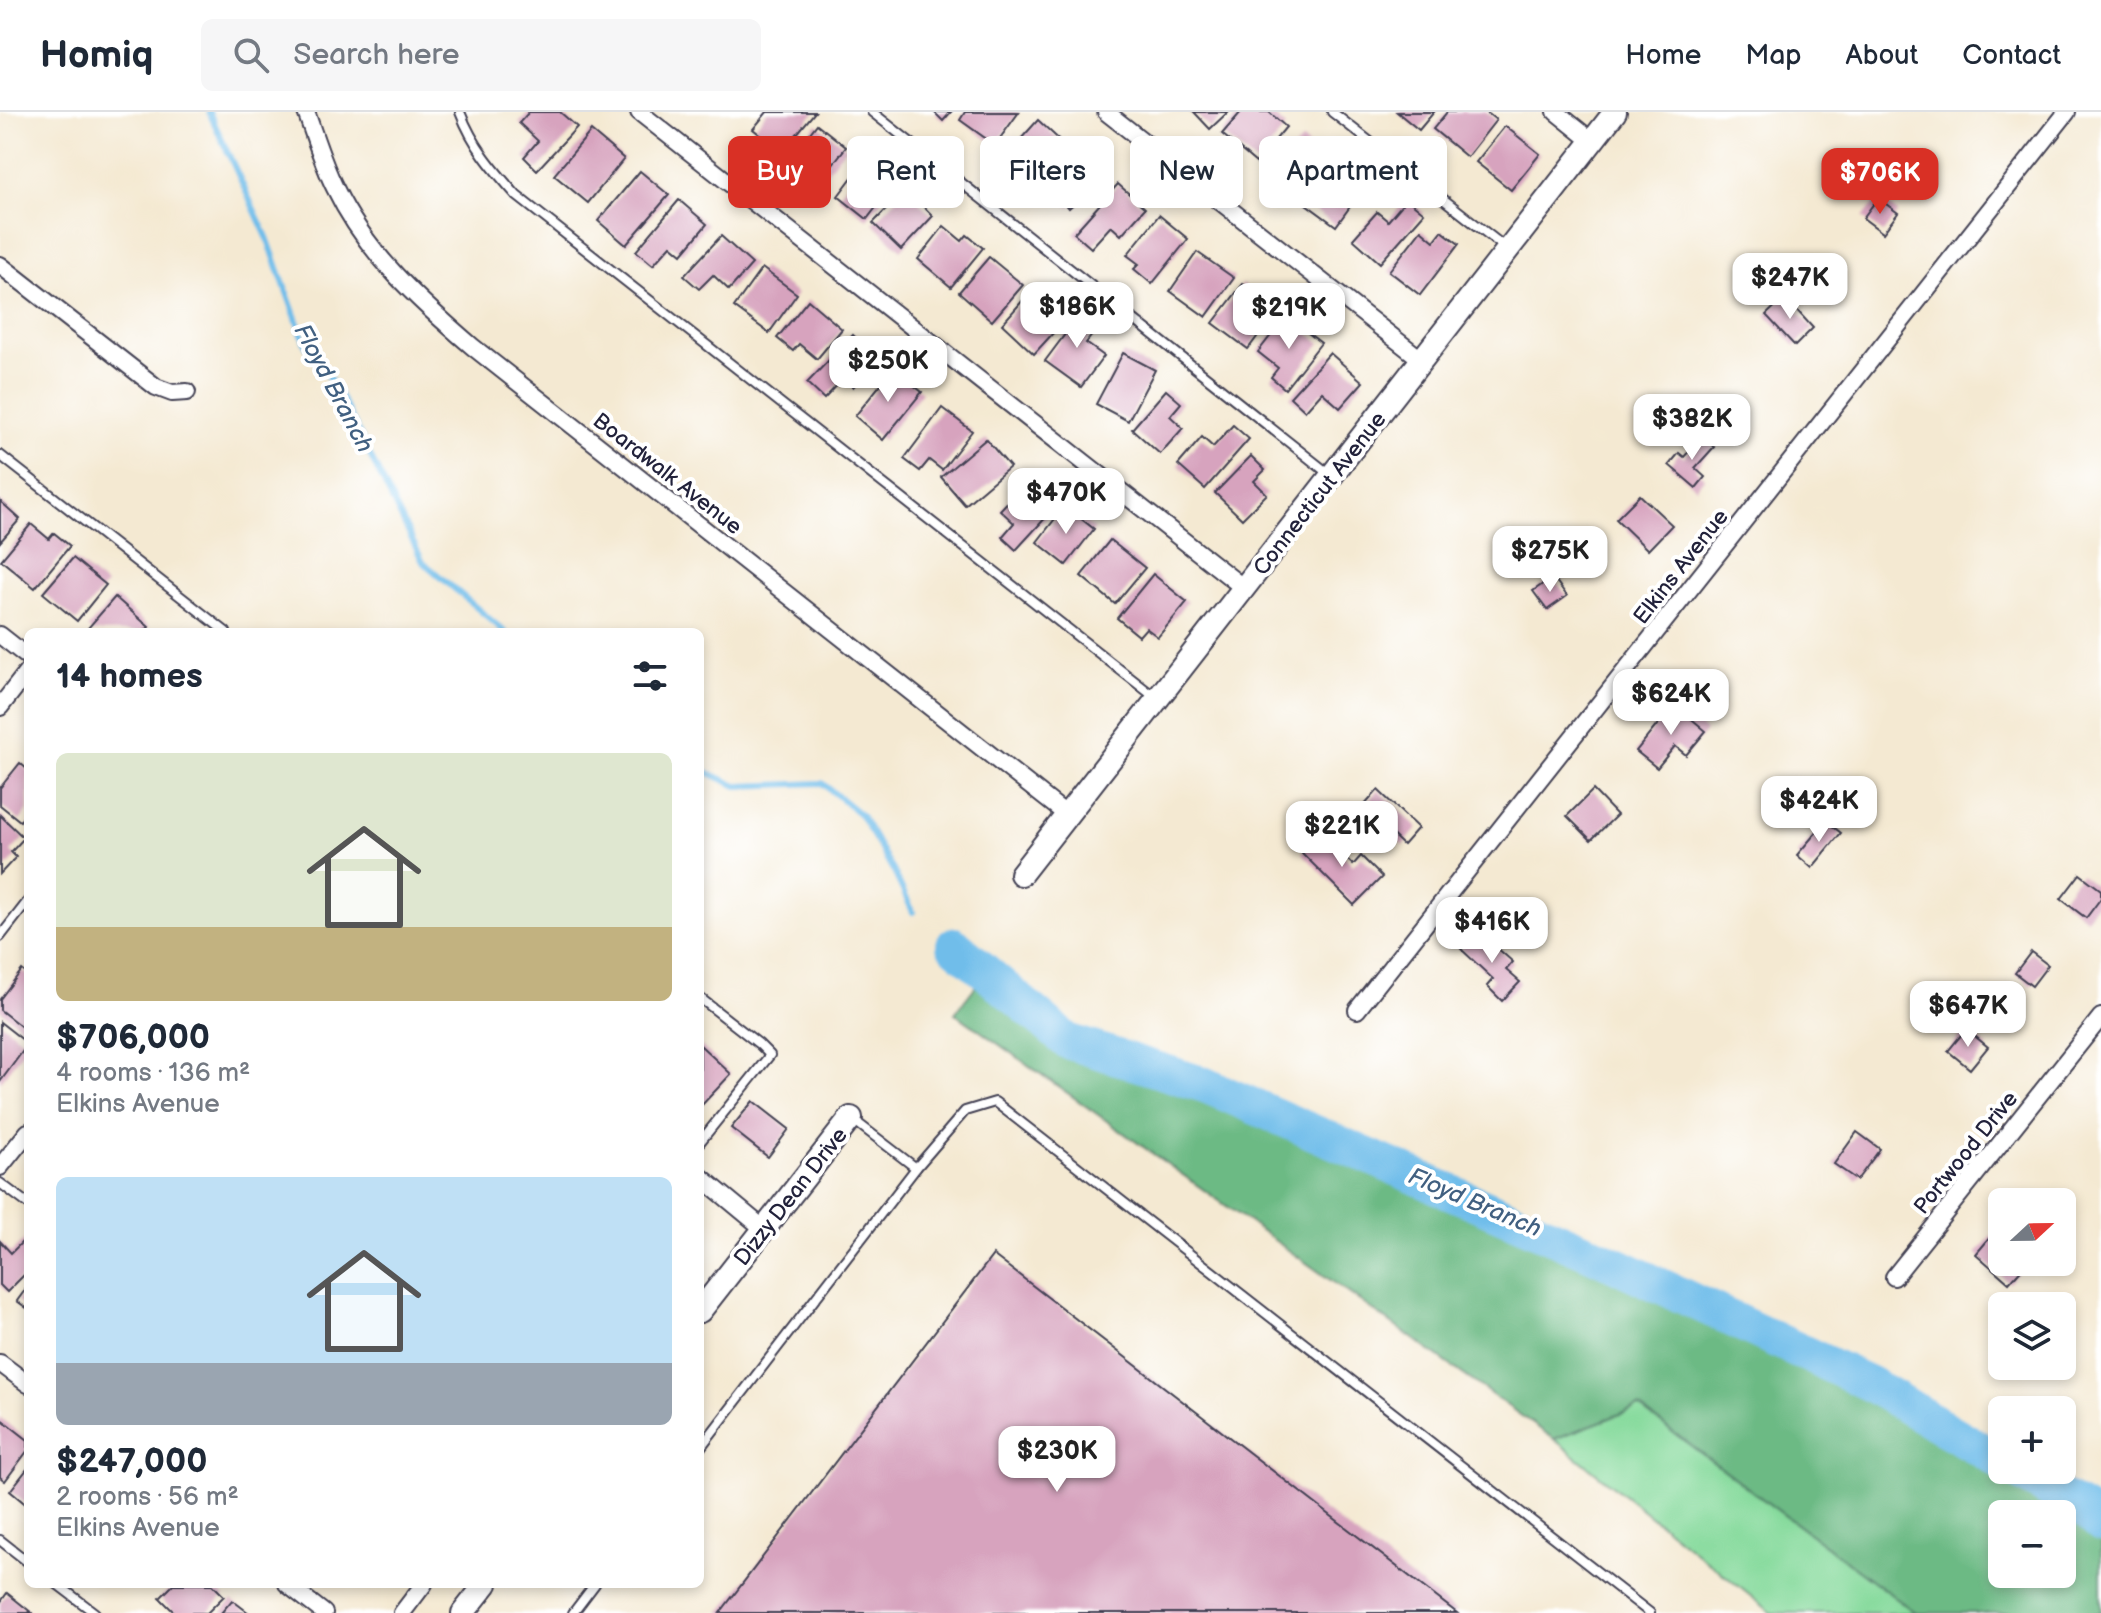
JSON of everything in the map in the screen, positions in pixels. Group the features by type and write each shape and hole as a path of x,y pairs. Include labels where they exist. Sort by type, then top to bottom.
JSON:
{"street":[{"name":"Boardwalk Avenue","path":"306,112 334,187 351,219 414,297 473,347 1067,815"},
{"path":"639,112 1245,589"},
{"path":"1106,112 1422,360"},
{"path":"1556,112 1592,141"},
{"name":"Connecticut Avenue","path":"1021,874 1615,112"},
{"name":"Elkins Avenue","path":"1357,1010 2067,112"},
{"path":"0,265 156,387 172,393 187,392"},
{"path":"0,635 24,654"},
{"path":"0,707 24,676"},
{"name":"Portwood Drive","path":"1894,1277 2101,1017"},
{"name":"Dizzy Dean Drive","path":"704,1306 851,1118"},
{"path":"0,1167 24,1137"},
{"path":"704,1179 764,1229"},
{"path":"0,1363 24,1381"},
{"path":"292,1588 324,1613"},
{"path":"402,1613 421,1588"},
{"path":"463,1613 483,1588"}],"lane":[{"path":"460,112 469,136 517,196 1157,699"},
{"path":"872,112 1333,477"},
{"path":"1332,112 1507,249"},
{"path":"0,455 221,628"},
{"path":"0,937 24,906"},
{"path":"704,1001 770,1055 704,1137"},
{"path":"704,1443 916,1168 965,1111 995,1102 1650,1613"},
{"path":"851,1118 916,1168"},
{"path":"0,1183 24,1201"},
{"path":"0,1540 24,1559"},
{"path":"62,1588 95,1613"},
{"path":"573,1613 592,1588"}],"green space":[{"path":"988,970 1089,1038 1154,1064 1220,1084 1308,1129 1569,1249 1633,1273 1743,1326 1878,1381 1988,1448 1988,1484 2048,1484 2075,1500 1988,1500 1988,1588 2076,1588 2076,1501 2101,1519 2101,1613 1916,1613 1639,1407 1554,1439 955,1013"},
{"path":"1639,1407 1916,1613 1772,1613 1554,1439"}],"building":[{"path":"529,112 560,112 577,127 537,170 524,157 538,141 519,123"},
{"path":"767,112 815,112 795,136 762,136 753,129"},
{"path":"934,112 951,112 943,121"},
{"path":"965,112 1019,112 1002,136 982,136 960,120"},
{"path":"1194,112 1228,112 1210,129"},
{"path":"1241,112 1269,112 1286,127 1278,136 1259,136 1259,159 1256,163 1243,152 1243,136 1222,134"},
{"path":"1397,112 1434,112 1419,130"},
{"path":"1447,112 1486,112 1496,120 1467,157 1447,141 1447,136 1442,136 1433,129"},
{"path":"1038,120 1055,136 1024,136"},
{"path":"817,124 846,147 831,166 831,136 808,136"},
{"path":"1505,126 1540,154 1511,190 1476,162"},
{"path":"591,131 624,159 588,203 554,175"},
{"path":"640,171 669,195 626,245 598,221"},
{"path":"847,184 847,203 838,196"},
{"path":"1118,184 1130,195 1130,208 1145,208 1121,235 1111,226 1091,248 1074,233 1096,208 1114,208 1114,188"},
{"path":"1878,198 1898,213 1883,233 1863,218"},
{"path":"679,200 707,224 682,254 671,245 653,265 636,251"},
{"path":"853,208 876,208 867,219"},
{"path":"888,208 925,208 933,216 901,250 873,223"},
{"path":"1311,208 1349,208 1336,226"},
{"path":"1399,208 1418,208 1424,213 1380,263 1353,239 1377,212 1388,221"},
{"path":"1159,215 1188,239 1152,284 1134,269 1139,264 1127,255"},
{"path":"944,226 962,241 967,235 983,248 951,287 918,259"},
{"path":"1421,230 1434,241 1442,231 1459,244 1420,295 1389,271"},
{"path":"721,236 752,264 729,290 713,275 699,289 684,276"},
{"path":"1197,252 1234,278 1206,317 1170,291"},
{"path":"989,257 1023,285 992,321 959,292"},
{"path":"762,268 797,294 769,333 734,307"},
{"path":"1243,284 1277,310 1248,349 1213,323"},
{"path":"1032,290 1065,320 1034,354 1002,324"},
{"path":"1785,297 1813,328 1795,346 1766,315"},
{"path":"808,300 842,329 817,359 799,344 793,351 777,338"},
{"path":"1084,309 1102,322 1086,343 1104,356 1081,387 1045,361"},
{"path":"1286,316 1321,343 1285,389 1271,377 1278,368 1258,352"},
{"path":"853,335 879,360 853,387 844,378 824,399 807,383"},
{"path":"1123,353 1155,370 1128,421 1096,404"},
{"path":"1330,353 1363,382 1340,408 1322,392 1305,411 1290,397"},
{"path":"893,369 922,392 883,440 855,416"},
{"path":"1166,390 1181,403 1170,416 1183,428 1160,454 1132,429"},
{"path":"942,408 972,431 942,470 929,460 920,471 904,459"},
{"path":"1233,425 1249,439 1205,489 1178,465 1202,437 1213,447"},
{"path":"1702,437 1714,447 1695,468 1705,477 1696,488 1669,465 1679,453 1684,457"},
{"path":"986,439 1010,467 965,505 941,477"},
{"path":"1251,456 1265,470 1254,481 1267,494 1242,519 1215,493"},
{"path":"1032,476 1060,502 1016,550 1002,537 1014,523 1000,510"},
{"path":"1640,495 1672,525 1648,550 1616,519"},
{"path":"0,501 20,519 0,542"},
{"path":"1065,506 1094,529 1066,565 1037,542"},
{"path":"31,524 49,539 54,533 70,546 35,588 1,560"},
{"path":"1110,540 1145,568 1115,604 1081,576"},
{"path":"73,558 106,585 77,621 43,593"},
{"path":"1153,574 1187,602 1158,637 1146,628 1139,636 1117,618"},
{"path":"1553,577 1567,596 1547,610 1533,591"},
{"path":"115,597 149,627 148,628 88,628"},
{"path":"1674,704 1706,731 1686,755 1675,746 1657,768 1636,751"},
{"path":"20,763 24,766 24,816 20,821 0,805 0,788"},
{"path":"1378,790 1418,828 1403,845 1363,807"},
{"path":"1593,790 1617,815 1591,840 1567,816"},
{"path":"0,815 24,838 11,852 16,857 0,874"},
{"path":"1826,821 1841,833 1812,868 1797,855"},
{"path":"1321,833 1353,865 1361,856 1382,877 1354,905 1302,853"},
{"path":"2080,874 2101,890 2101,898 2086,918 2061,899"},
{"path":"1478,931 1513,962 1506,970 1520,982 1502,1001 1487,986 1493,979 1461,949"},
{"path":"2031,952 2048,965 2032,986 2015,973"},
{"path":"22,970 24,1029 0,1010 0,999"},
{"path":"0,1022 24,1041 24,1049 0,1082"},
{"path":"1966,1029 1988,1047 1970,1069 1948,1051"},
{"path":"704,1049 731,1074 704,1103"},
{"path":"753,1101 789,1129 768,1157 731,1128"},
{"path":"1857,1132 1880,1149 1857,1180 1834,1164"},
{"path":"24,1240 24,1275 7,1292 0,1285 0,1241 11,1253"},
{"path":"1988,1240 1988,1265 1976,1254"},
{"path":"993,1255 1457,1613 720,1613"},
{"path":"2001,1276 2015,1276 2009,1283"},
{"path":"24,1291 24,1306 17,1301"},
{"path":"0,1418 24,1437 24,1455 5,1481 0,1477"},
{"path":"24,1473 24,1503 10,1491"},
{"path":"170,1588 216,1588 224,1596 207,1613 175,1613 160,1598"},
{"path":"7,1593 32,1613 0,1613 0,1603"},
{"path":"232,1600 249,1613 221,1613"}],"waterway":[{"name":"Floyd Branch","path":"209,112 267,237 306,346 337,389 423,562 500,628"},
{"name":"Floyd Branch","path":"704,771 737,786 822,783 861,815 913,912"},
{"name":"Floyd Branch","path":"954,945 1067,1041 1205,1085 1591,1253 1870,1384 1988,1454"},
{"name":"Floyd Branch","path":"2039,1484 2086,1512 2101,1525"}]}
